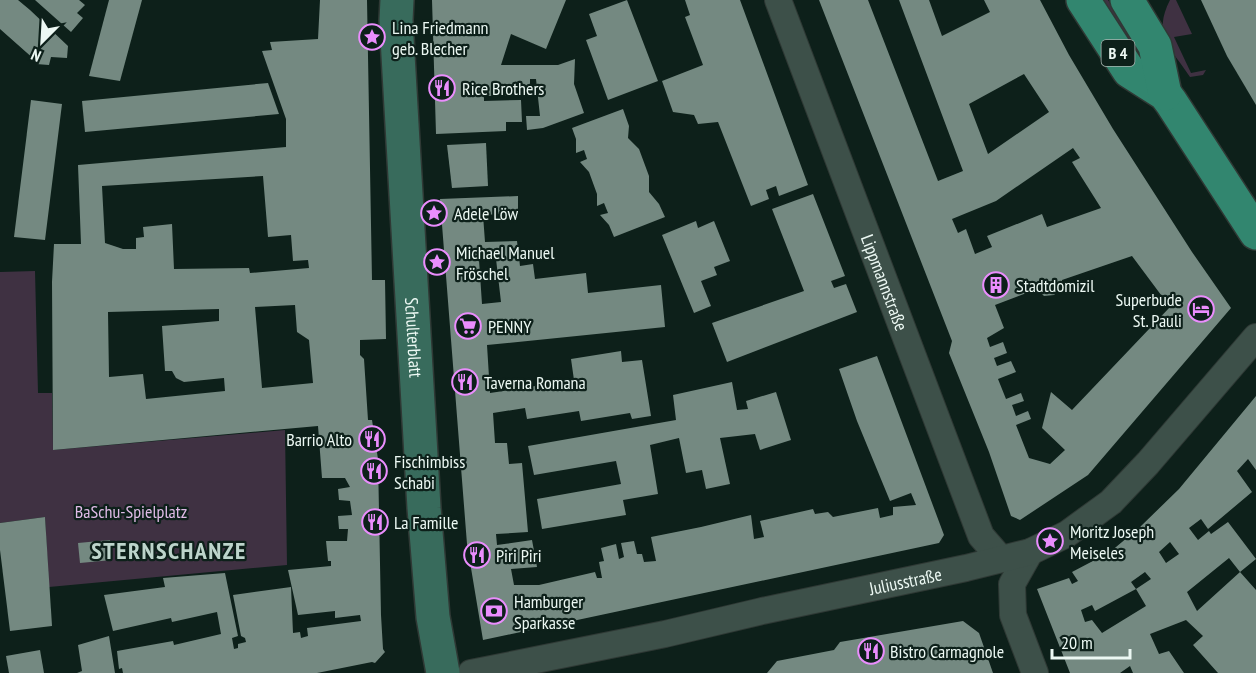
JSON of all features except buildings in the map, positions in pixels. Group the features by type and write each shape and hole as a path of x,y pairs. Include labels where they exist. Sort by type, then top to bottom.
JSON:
{"main road":[{"name":"B 4","path":"1083,0 1130,71 1165,94"},
{"name":"B 4","path":"1126,0 1155,46 1165,94 1256,233"}],"street":[{"name":"Schulterblatt","path":"397,0 396,20 424,508 433,617 443,673"},
{"name":"Lippmannstraße","path":"778,0 981,536 1001,560"},
{"name":"Juliusstraße","path":"471,673 665,634 762,610 1030,552 1067,534 1111,502 1148,463 1256,337"},
{"path":"1030,552 1011,584 1014,615 1034,672"}],"green space":[{"path":"1101,0 1108,0 1146,58 1153,78"},
{"path":"1170,0 1176,0 1192,34 1174,37 1191,73 1206,70 1203,75 1190,77 1166,41 1163,23"},
{"name":"BaSchu-Spielplatz","path":"35,271 38,393 52,393 53,450 285,430 287,565 49,587 45,517 0,523 0,272"}],"place":[{"name":"Lina Friedmann geb. Blecher","path":"372,37"},
{"name":"Rice Brothers","path":"442,88"},
{"name":"Adele Löw","path":"434,213"},
{"name":"Michael Manuel Fröschel","path":"437,262"},
{"name":"Stadtdomizil","path":"996,285"},
{"name":"Superbude St. Pauli","path":"1201,309"},
{"name":"PENNY","path":"468,326"},
{"name":"Taverna Romana","path":"465,382"},
{"name":"Barrio Alto","path":"372,439"},
{"name":"Fischimbiss Schabi","path":"374,471"},
{"name":"La Famille","path":"375,522"},
{"name":"Moritz Joseph Meiseles","path":"1050,541"},
{"name":"Piri Piri","path":"477,555"},
{"name":"Hamburger Sparkasse","path":"494,611"},
{"name":"Bistro Carmagnole","path":"871,651"}],"district":[{"name":"STERNSCHANZE","path":"169,550"}]}
